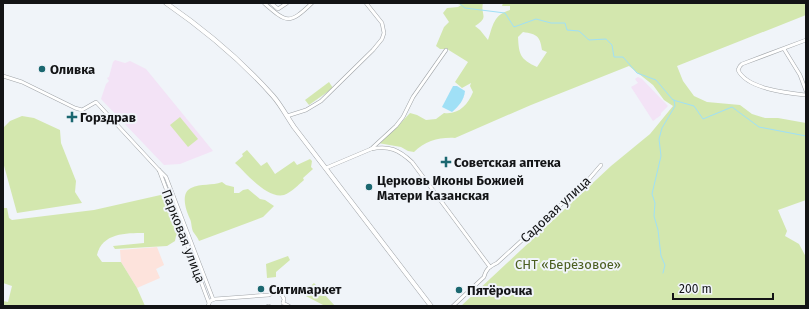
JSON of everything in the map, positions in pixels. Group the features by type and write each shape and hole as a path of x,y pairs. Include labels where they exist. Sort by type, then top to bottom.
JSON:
{"street":[{"path":"166,3 199,27 241,63 274,97 431,306"},
{"path":"264,3 287,20 301,13 312,3"},
{"path":"271,3 278,8 287,3"},
{"path":"287,116 306,110 321,101 373,50 382,39 384,33 382,23 366,3"},
{"path":"806,40 742,64 738,70 741,76 745,79 776,92 806,95"},
{"path":"784,48 800,75 806,91"},
{"path":"371,149 396,126 403,117 413,97 446,50"},
{"name":"Парковая улица","path":"3,76 22,82 82,110 96,102 166,177 214,299"},
{"path":"326,168 371,149 387,147 405,155 411,160 490,267"},
{"name":"Садовая улица","path":"453,306 484,277 485,271 497,263 589,179 601,165"},
{"name":"Парковая улица","path":"158,169 209,304"},
{"path":"209,304 214,299 269,295 277,292 282,296 283,305 289,306"}],"shaded area":[{"path":"115,60 125,63 130,61 146,69 213,151 180,164 164,165 101,99 106,84 109,81 107,78 109,77 113,62"},
{"path":"638,77 642,79 668,106 661,113 661,115 653,121 631,87 638,83 635,79"},
{"path":"157,247 164,265 156,269 160,278 137,288 121,262 120,250"}],"green space":[{"name":"СНТ «Берёзовое»","path":"455,3 483,3 482,7 484,16 480,23 475,26 488,40 494,22 504,12 510,10 510,6 502,6 503,3 806,3 806,15 677,66 683,81 694,96 707,102 740,105 752,114 765,118 778,118 806,123 806,200 778,210 787,231 785,236 799,244 806,257 806,306 461,306 611,166 650,134 673,106 664,100 653,85 629,66 531,105 455,138 444,138 428,142 414,152 408,151 401,147 378,143 395,129 410,113 426,120 436,119 444,113 458,111 468,101 473,92 470,86 471,83 462,88 455,82 468,62 447,49 440,49 436,46 444,27 449,22 443,13 447,8 458,7 461,5","holes":["523,32 537,36 542,50 547,52 537,67 524,59 520,52 518,37"]},
{"path":"329,82 333,88 309,105 305,100"},
{"path":"22,116 34,118 60,130 61,143 76,181 75,192 82,203 17,213 3,162 3,128 10,121"},
{"path":"180,117 198,139 188,147 170,125"},
{"path":"247,150 261,166 267,162 275,174 294,161 297,165 310,159 312,161 311,167 313,169 303,178 304,180 287,194 278,195 271,193 258,185 235,163"},
{"path":"222,182 226,185 234,187 234,193 239,193 248,189 260,199 265,200 274,206 263,217 199,241 193,231 187,211 185,202 186,194 188,190 195,186"},
{"path":"165,194 180,234 176,236 175,241 167,246 115,249 113,246 144,243 144,233 123,234 109,238 104,242 97,255 102,262 121,262 137,288 145,306 3,306 3,301 8,302 12,286 3,283 3,208 7,208 9,218 12,220 94,210"},
{"path":"288,256 290,260 276,272 276,277 267,278 266,264"},
{"path":"314,283 335,306 325,306 302,294"}],"water":[{"path":"453,86 457,86 465,91 461,103 452,112 442,107"}],"waterway":[{"path":"459,3 465,8 505,13 514,27 536,19 551,23 565,23 567,30 579,31 589,40 606,39 612,45 614,57 623,57 637,73 656,80 673,100 694,106 703,119 732,107 759,127 806,136"},
{"path":"663,273 665,265 661,256 658,230 654,216 655,203 652,194 661,156 659,139 662,128 675,106 674,100"}],"place":[{"name":"Оливка","path":"42,69"},
{"name":"Горздрав","path":"72,117"},
{"name":"Советская аптека","path":"446,162"},
{"name":"Церковь Иконы Божией Матери Казанская","path":"369,187"},
{"name":"Ситимаркет","path":"261,289"},
{"name":"Пятёрочка","path":"459,290"}]}
